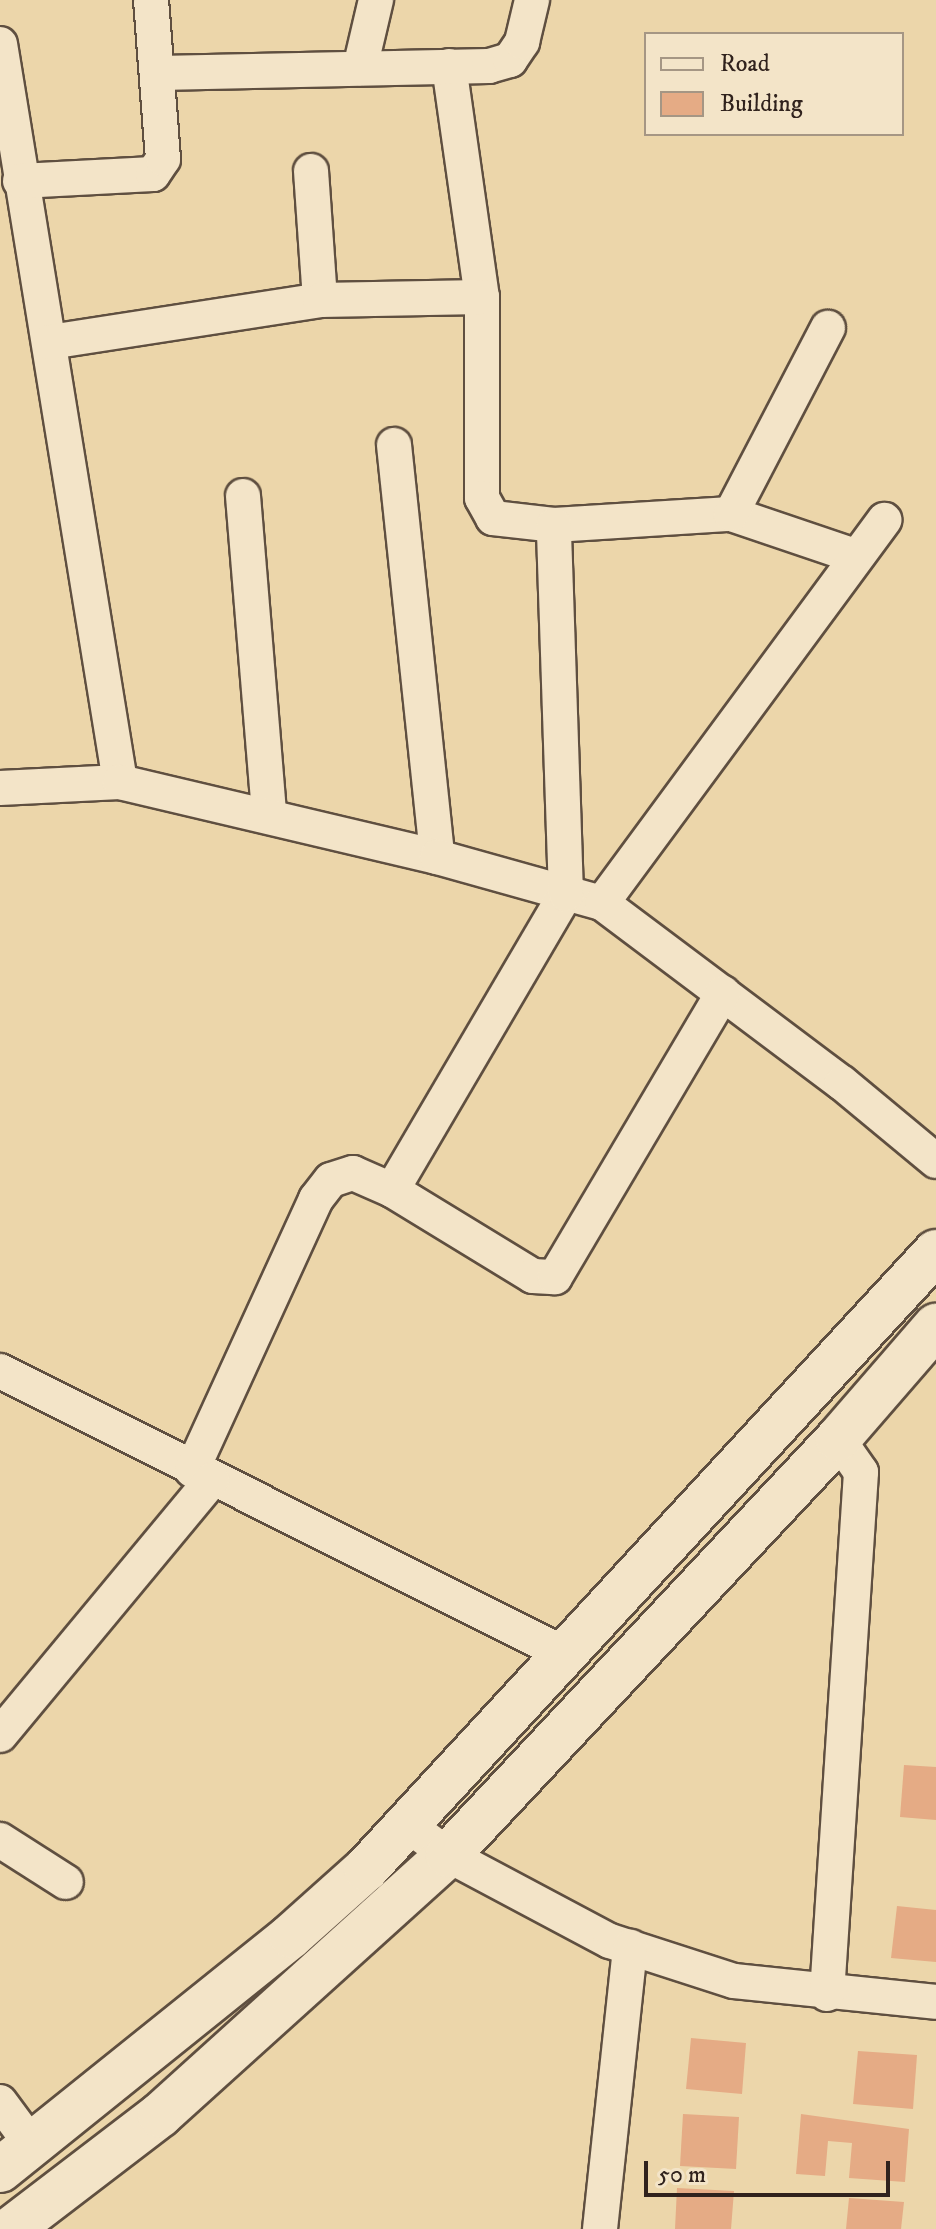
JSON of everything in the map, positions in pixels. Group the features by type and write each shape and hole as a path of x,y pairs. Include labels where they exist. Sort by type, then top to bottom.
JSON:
{"main road":[{"path":"15,2157 291,1936 409,1826 936,1252"},
{"path":"11,2229 160,2115 448,1855 838,1439 936,1326"}],"street":[{"path":"20,181 153,174 163,159 159,73 151,0"},
{"path":"360,68 376,0"},
{"path":"159,73 449,66 510,60 522,42 532,0"},
{"path":"0,44 120,782"},
{"path":"449,66 482,297 482,498 493,518 554,525 731,514 855,556"},
{"path":"311,171 320,300"},
{"path":"50,342 320,300 482,297"},
{"path":"731,514 828,328"},
{"path":"394,445 437,857"},
{"path":"243,496 269,815"},
{"path":"602,903 884,520"},
{"path":"392,1190 566,894 554,525"},
{"path":"0,788 120,782 437,857 602,903 723,993 936,1161"},
{"path":"0,1735 202,1475 316,1199 331,1180 353,1173 392,1190 533,1276 555,1277 723,993"},
{"path":"0,1371 202,1475 567,1655"},
{"path":"827,1994 861,1472 838,1439"},
{"path":"409,1826 448,1855 630,1947 734,1981 827,1994 936,2002"},
{"path":"0,1840 66,1882"},
{"path":"600,2229 630,1947"},
{"path":"0,2102 15,2157"}],"building":[{"path":"904,1765 936,1767 936,1820 900,1817"},
{"path":"897,1906 936,1910 936,1962 891,1958"},
{"path":"691,2038 746,2043 742,2094 686,2089"},
{"path":"858,2051 917,2055 913,2109 853,2104"},
{"path":"683,2114 739,2117 736,2169 680,2166"},
{"path":"801,2114 909,2129 905,2182 849,2178 852,2143 828,2141 825,2176 796,2174"},
{"path":"677,2188 734,2191 731,2229 675,2229"},
{"path":"849,2198 904,2202 901,2229 846,2229"}]}
